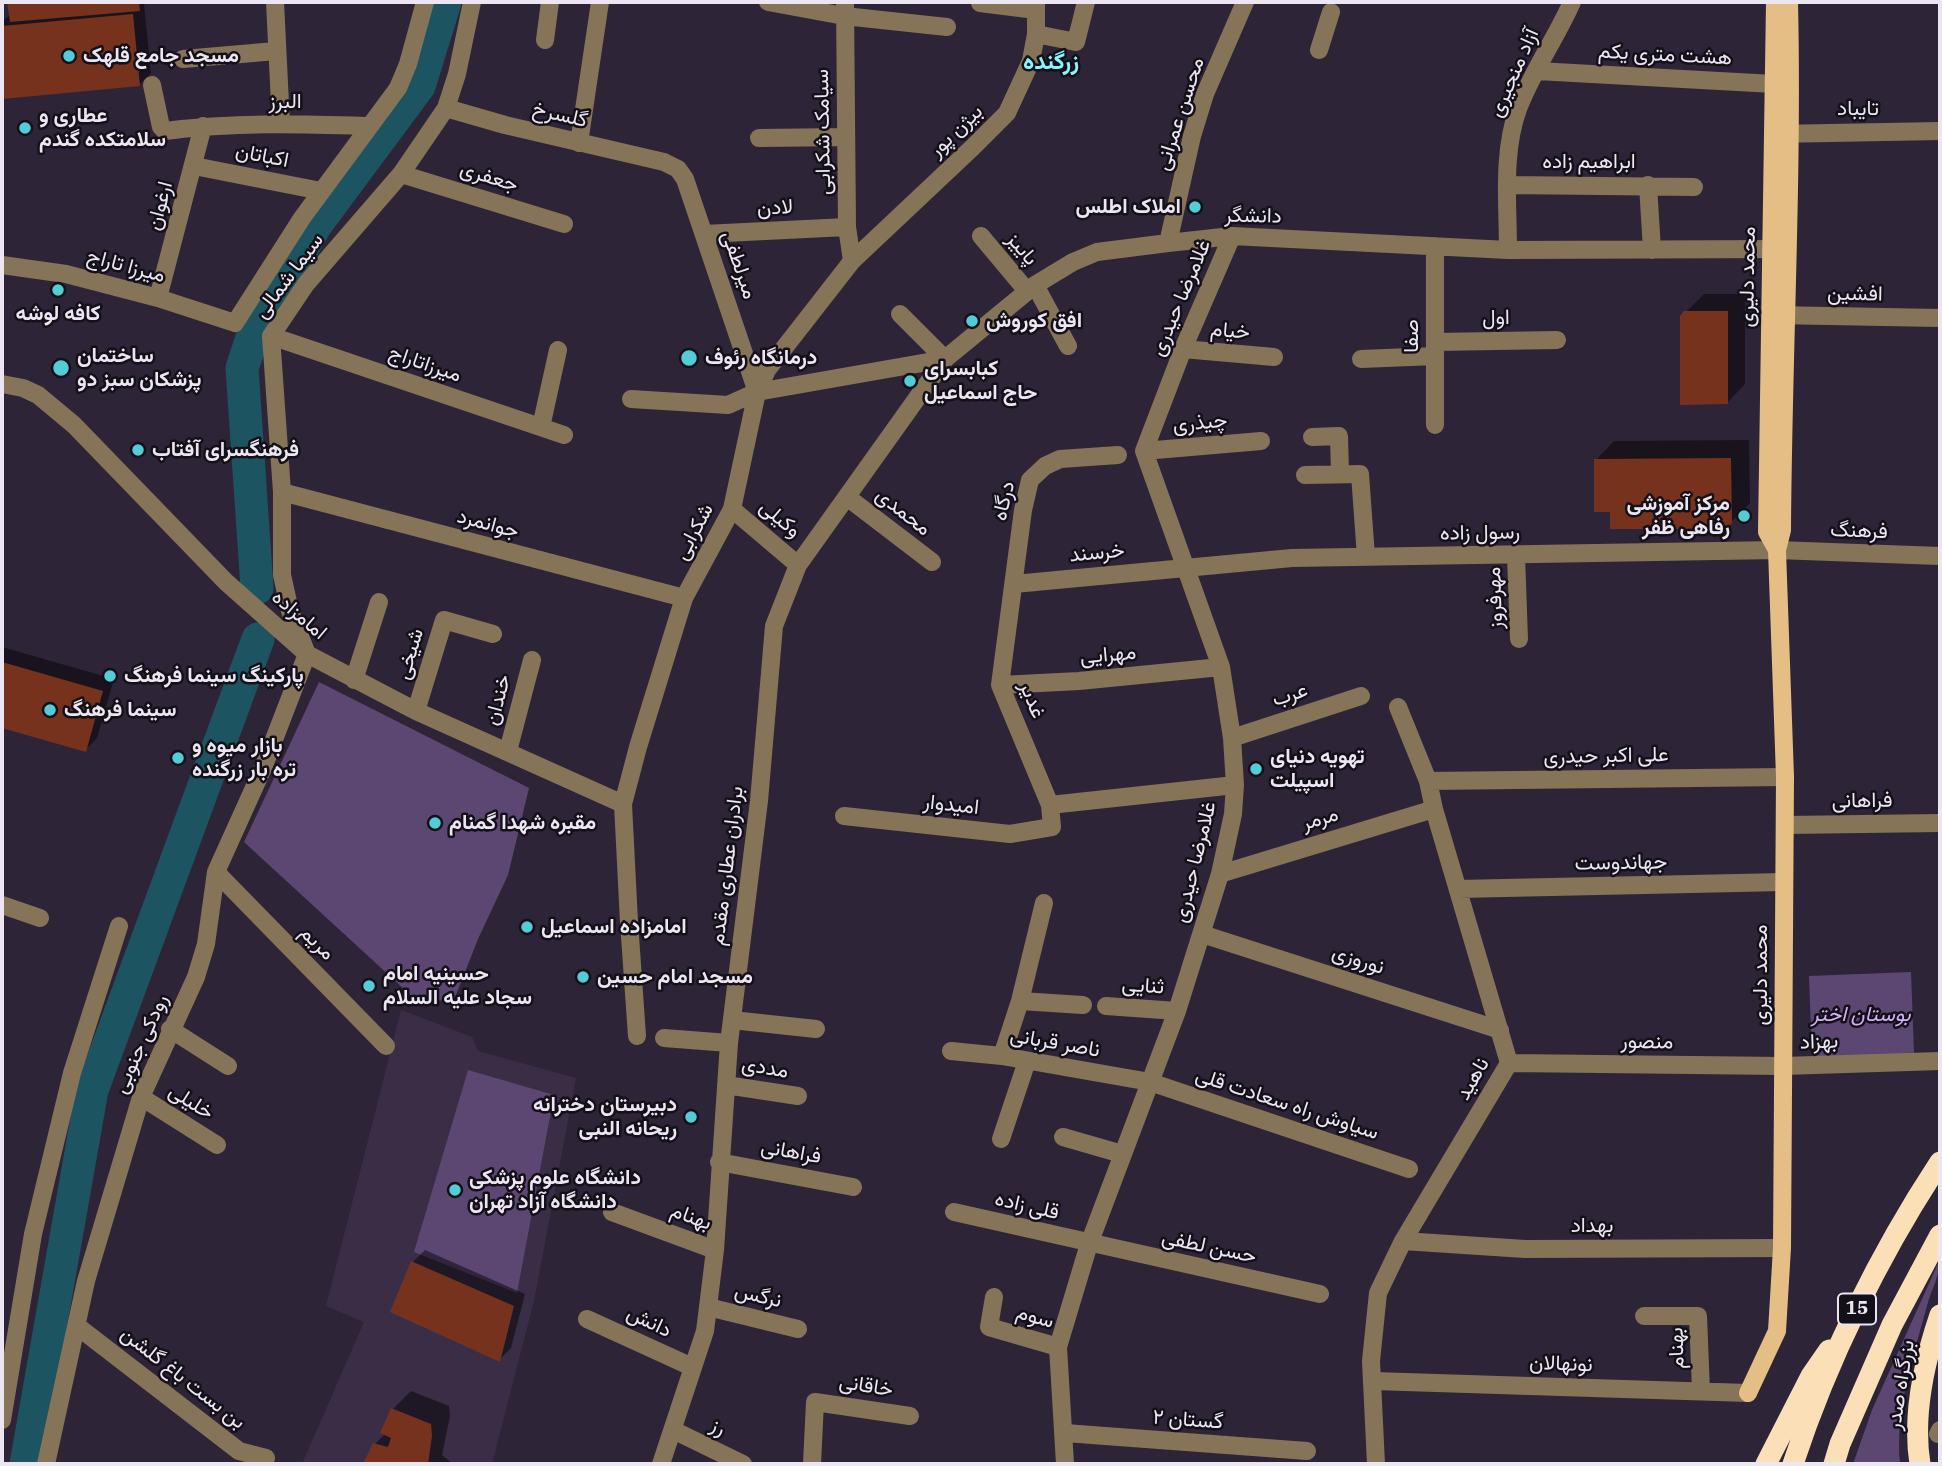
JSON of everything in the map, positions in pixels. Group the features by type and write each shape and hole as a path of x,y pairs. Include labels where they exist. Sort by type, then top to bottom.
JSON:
{"highway":[{"name":"15","path":"1793,1464 1804,1431 1854,1314 1940,1162"},
{"name":"15","path":"1834,1464 1840,1444 1892,1325 1940,1235"},
{"path":"1766,1464 1811,1376 1854,1314"},
{"name":"بزرگراه صدر","path":"1920,1464 1916,1443 1921,1386 1940,1315"}],"main road":[{"name":"محمد دلیری","path":"1776,2 1783,83"},
{"name":"محمد دلیری","path":"1748,1393 1777,1331 1783,1248 1785,777 1777,550 1782,530 1777,315 1783,83 1789,2"}],"street":[{"path":"275,2 281,124"},
{"name":"سیما شمالی","path":"235,323 321,191 398,88 408,64 425,2"},
{"name":"سیما شمالی","path":"307,654 290,611 282,575 282,492 271,336 306,284 401,174 446,108 457,74 472,2"},
{"path":"545,40 550,2"},
{"path":"579,143 600,2"},
{"path":"768,2 844,9 947,27"},
{"path":"1036,34 1076,42 1086,2"},
{"name":"محسن عمرانی","path":"1168,243 1192,136 1205,94 1245,2"},
{"name":"آزاد منجیری","path":"1508,250 1507,185 1510,139 1518,109 1572,2"},
{"path":"980,4 1036,6"},
{"name":"بیژن پور","path":"852,261 1007,113 1031,61 1036,34 1036,6"},
{"name":"سیامک شکرابی","path":"844,9 848,227 852,261"},
{"path":"1319,50 1331,12"},
{"path":"183,59 276,51"},
{"name":"هشت متری یکم","path":"1537,71 1783,83"},
{"name":"البرز","path":"152,85 163,130 281,124 368,126"},
{"name":"گلسرخ","path":"446,108 664,162"},
{"name":"ارغوان","path":"158,298 203,126"},
{"name":"تایباد","path":"1783,133 1940,131"},
{"path":"759,138 846,137"},
{"name":"میرلطفی","path":"664,162 678,169 685,179 757,392"},
{"name":"اکباتان","path":"194,166 321,191"},
{"name":"جعفری","path":"401,174 564,224"},
{"name":"ابراهیم زاده","path":"1507,185 1648,185 1652,250"},
{"path":"1648,185 1694,187"},
{"name":"لادن","path":"704,234 848,227"},
{"name":"پاییز","path":"981,236 1031,288 1068,346"},
{"name":"دانشگر","path":"631,399 728,405 757,392 945,359 1031,288 1073,262 1097,252 1232,236 1508,250 1779,249"},
{"name":"غلامرضا حیدری","path":"1065,1464 1058,1347 1089,1244 1177,1011 1220,874 1233,814 1235,785 1232,738 1221,667 1144,451 1183,349 1232,236"},
{"name":"صفا","path":"1435,246 1435,425"},
{"name":"شکرابی","path":"637,1036 623,804 638,747 684,598 732,509 757,392 766,370 852,261"},
{"name":"میرزا تاراج","path":"2,265 66,274 158,298 235,323"},
{"path":"900,314 945,359"},
{"name":"افشین","path":"1777,315 1940,318"},
{"name":"میرزاتاراج","path":"271,336 564,435"},
{"name":"اول","path":"1361,359 1435,349 1557,340"},
{"name":"خیام","path":"1183,349 1274,357"},
{"path":"541,427 558,350"},
{"name":"برادران عطاری مقدم","path":"661,1464 705,1331 715,1250 729,1043 759,802 774,626 798,565 945,359"},
{"name":"امامزاده","path":"2,384 23,388 38,395 74,425 226,582 307,654 416,711 623,804"},
{"path":"1312,437 1339,436 1340,474"},
{"name":"چیذری","path":"1144,451 1261,441"},
{"name":"درگاه","path":"1014,584 1023,510 1030,480 1045,466 1060,459 1118,455"},
{"path":"1304,475 1360,474 1366,557"},
{"name":"جوانمرد","path":"282,492 684,598"},
{"name":"محمدی","path":"847,497 932,562"},
{"name":"وکیلی","path":"732,509 798,565"},
{"name":"رسول زاده","path":"1184,568 1292,558 1777,550"},
{"name":"فرهنگ","path":"1777,550 1940,556"},
{"name":"مهرفروز","path":"1516,555 1519,639"},
{"name":"خرسند","path":"1014,584 1184,568"},
{"name":"غدیر","path":"1014,584 1000,685 1050,805 1052,827"},
{"path":"354,680 379,603"},
{"name":"شیخی","path":"416,711 444,620 493,634"},
{"name":"رودکی جنوبی","path":"46,1464 86,1281 141,1097 196,977 206,944 216,872 263,768 307,654"},
{"name":"خندان","path":"508,751 532,660"},
{"name":"مهرایی","path":"1000,685 1079,681 1221,667"},
{"name":"عرب","path":"1232,738 1361,696"},
{"name":"ناهید","path":"1376,1464 1371,1361 1378,1293 1403,1241 1509,1063 1434,809 1428,780 1398,707"},
{"name":"علی اکبر حیدری","path":"1428,780 1785,777"},
{"path":"1050,805 1235,785"},
{"name":"مرمر","path":"1220,874 1434,809"},
{"name":"امیدوار","path":"844,816 1010,835 1052,827"},
{"name":"فراهانی","path":"1785,825 1940,823"},
{"name":"مریم","path":"216,872 386,1046"},
{"name":"جهاندوست","path":"1458,889 1784,882"},
{"path":"1002,1056 1020,1001 1044,903"},
{"path":"2,905 40,918"},
{"path":"2,1420 33,1234 72,1073 119,926"},
{"name":"نوروزی","path":"1202,934 1500,1030"},
{"path":"1020,1001 1083,1005"},
{"name":"ثنایی","path":"1106,1006 1177,1011"},
{"path":"732,1020 816,1029"},
{"path":"170,1030 228,1066"},
{"path":"664,1038 729,1043"},
{"name":"ناصر قربانی","path":"951,1051 1002,1056 1150,1082"},
{"path":"1001,1139 1027,1061"},
{"name":"بهزاد","path":"1783,1066 1940,1061"},
{"name":"منصور","path":"1509,1063 1783,1066"},
{"name":"سیاوش راه سعادت قلی","path":"1150,1082 1409,1169"},
{"name":"مددی","path":"726,1085 797,1096"},
{"name":"خلیلی","path":"141,1097 217,1145"},
{"path":"1063,1137 1122,1154"},
{"name":"فراهانی","path":"719,1162 853,1187"},
{"name":"بهنام","path":"612,1212 715,1250"},
{"name":"قلی زاده","path":"954,1212 1089,1244"},
{"name":"بهداد","path":"1403,1241 1525,1249 1783,1248"},
{"name":"حسن لطفی","path":"1089,1244 1320,1294"},
{"name":"سوم","path":"994,1297 989,1327 1058,1347"},
{"name":"نرگس","path":"708,1307 798,1329"},
{"name":"بهنام","path":"1643,1316 1699,1316 1701,1391"},
{"name":"دانش","path":"587,1319 692,1367"},
{"name":"بن بست باغ گلشن","path":"77,1326 239,1451 266,1458"},
{"name":"نونهالان","path":"1374,1381 1748,1393"},
{"name":"خاقانی","path":"812,1464 815,1402 910,1416"},
{"name":"رز","path":"673,1430 743,1464"},
{"name":"گستان ۲","path":"1065,1433 1307,1451"}],"shaded area":[{"name":"دانشگاه علوم پزشکی دانشگاه آزاد تهران","path":"401,1010 472,1037 478,1051 576,1078 534,1301 492,1464 302,1464 364,1322 326,1306"}],"green space":[{"path":"319,682 529,788 508,875 478,939 454,1000 417,1001 244,842"},
{"name":"بوستان اختر","path":"1911,972 1914,1054 1812,1058 1809,976"},
{"path":"468,1070 554,1095 517,1293 414,1252"},
{"path":"1940,1259 1939,1271 1906,1384 1900,1424 1900,1464 1853,1464 1872,1410"}],"building":[{"path":"7,2 139,2 140,11 10,22"},
{"name":"مسجد جامع قلهک","path":"133,14 140,86 2,99 2,26"},
{"path":"1684,311 1728,311 1728,404 1680,405 1680,316"},
{"path":"1731,458 1732,523 1726,529 1610,529 1610,512 1594,512 1594,459"},
{"name":"سینما فرهنگ","path":"2,662 103,691 86,752 2,728"},
{"path":"411,1261 514,1306 500,1362 390,1312"},
{"path":"391,1408 431,1424 428,1464 363,1464 373,1443 388,1447 391,1438 380,1433"}],"waterway":[{"path":"257,588 242,368 254,332 315,226 419,86 445,2"},
{"path":"26,1464 92,1090 258,639"}],"place":[{"name":"مسجد جامع قلهک","path":"69,56"},
{"name":"عطاری و سلامتکده گندم","path":"25,128"},
{"name":"املاک اطلس","path":"1195,207"},
{"name":"کافه لوشه","path":"58,290"},
{"name":"افق کوروش","path":"972,321"},
{"name":"درمانگاه رئوف","path":"689,358"},
{"name":"ساختمان پزشکان سبز دو","path":"61,368"},
{"name":"کبابسرای حاج اسماعیل","path":"910,381"},
{"name":"فرهنگسرای آفتاب","path":"138,450"},
{"name":"مرکز آموزشی رفاهی ظفر","path":"1744,516"},
{"name":"پارکینگ سینما فرهنگ","path":"110,676"},
{"name":"سینما فرهنگ","path":"50,710"},
{"name":"بازار میوه و تره بار زرگنده","path":"178,758"},
{"name":"تهویه دنیای اسپیلت","path":"1256,769"},
{"name":"مقبره شهدا گمنام","path":"435,823"},
{"name":"امامزاده اسماعیل","path":"527,927"},
{"name":"مسجد امام حسین","path":"583,977"},
{"name":"حسینیه امام سجاد علیه السلام","path":"369,986"},
{"name":"دبیرستان دخترانه ریحانه النبی","path":"691,1117"},
{"name":"دانشگاه علوم پزشکی دانشگاه آزاد تهران","path":"455,1190"}],"district":[{"name":"زرگنده","path":"1051,62"}]}
